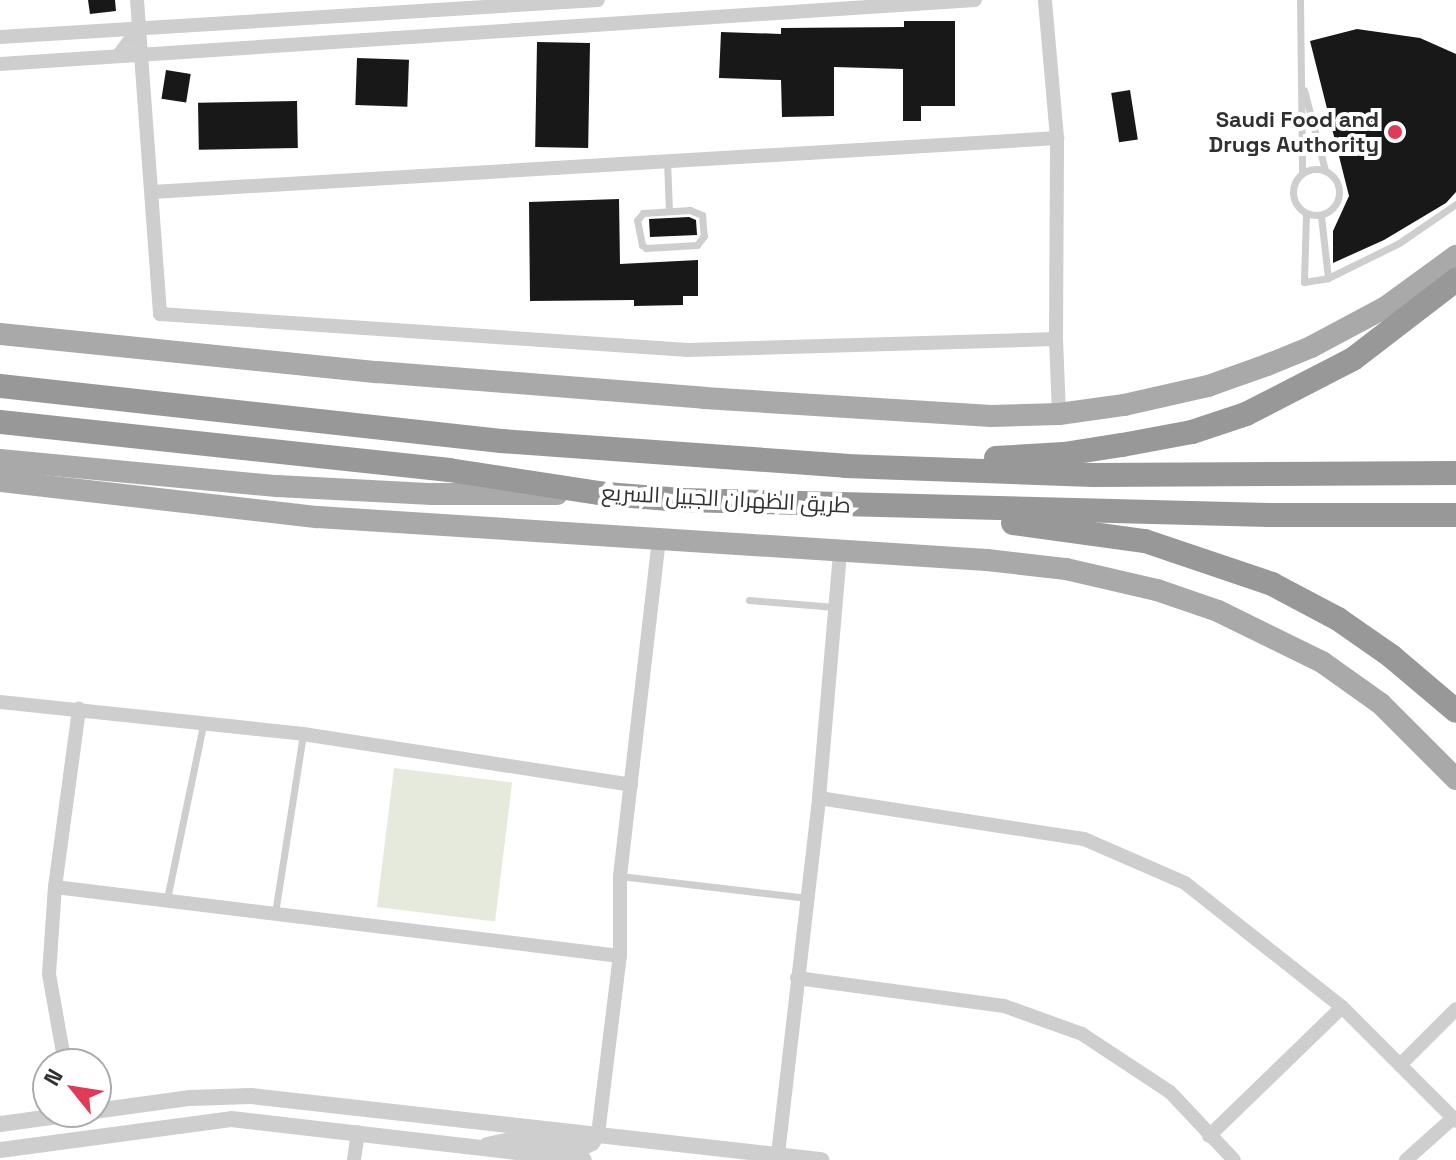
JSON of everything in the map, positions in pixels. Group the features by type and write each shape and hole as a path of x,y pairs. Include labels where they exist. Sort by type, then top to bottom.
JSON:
{"highway":[{"path":"846,466 1064,454 1192,432 1246,414 1353,359 1456,280"},
{"name":"طريق الظهران الجبيل السريع","path":"0,386 501,441 846,466 1093,475 1456,473"},
{"name":"طريق الظهران الجبيل السريع","path":"0,422 449,470 606,494 868,506 1254,515 1456,515"},
{"path":"868,506 1145,541 1201,558 1272,584 1338,619 1391,656 1456,711"}],"main road":[{"path":"0,334 377,372 704,398 991,416 1059,414 1138,402 1208,386 1267,365 1311,347 1386,307 1456,256"},
{"path":"0,460 277,486 432,494 606,494"},
{"path":"0,481 318,517 987,560 1066,569 1157,590 1218,611 1278,638 1337,672 1381,704 1456,779"}],"street":[{"path":"137,0 160,314 688,350 1056,339"},
{"path":"0,37 598,0"},
{"path":"0,64 975,0"},
{"path":"1045,0 1057,138 1056,339 1059,414"},
{"path":"118,56 140,27"},
{"path":"152,192 1057,138"},
{"path":"483,1148 495,1141 510,1140 582,1148 592,1143 598,1134 620,956 620,876 659,540"},
{"path":"778,1154 819,798 840,552"},
{"path":"0,702 303,734 631,785"},
{"path":"62,1048 49,974 55,887 79,709"},
{"path":"819,798 1084,839 1185,883 1342,1007 1455,1120 1406,1160"},
{"path":"55,887 620,956"},
{"path":"797,978 1004,1006 1082,1034 1170,1092 1234,1160"},
{"path":"1209,1136 1342,1007"},
{"path":"1400,1065 1456,1009"},
{"path":"112,1109 190,1098 251,1096 821,1160"},
{"path":"354,1160 360,1124 369,1116 403,1118 416,1113"},
{"path":"0,1150 231,1119 584,1160"},
{"path":"0,1124 32,1121"},
{"path":"0,1134 27,1131 32,1126"}],"lane":[{"path":"1300,0 1302,173 1295,183 1293,194 1297,206 1306,214 1321,216 1332,210 1339,200 1340,188 1335,177 1325,170 1313,169 1302,173"},
{"path":"1302,80 1325,170"},
{"path":"667,161 669,211"},
{"path":"1306,214 1304,282 1328,278 1399,243 1456,204"},
{"path":"690,210 702,215 701,241 697,245 642,245 639,216 669,211 690,210"},
{"path":"1321,216 1328,278"},
{"path":"749,600 835,607"},
{"path":"167,899 203,722"},
{"path":"275,913 303,734"},
{"path":"620,876 806,898"}],"shaded area":[{"path":"394,768 512,783 495,921 377,907"}],"building":[{"path":"88,0 115,0 116,11 90,14"},
{"path":"904,21 955,21 955,106 921,106 921,121 903,121 903,69 834,67 834,116 782,117 781,80 719,78 721,32 781,34 781,28 904,27"},
{"name":"Saudi Food and Drugs Authority","path":"1357,29 1420,38 1456,54 1456,192 1446,203 1384,240 1333,263 1333,231 1349,196 1310,41"},
{"path":"537,42 590,43 588,148 535,147"},
{"path":"357,58 409,60 407,107 355,105"},
{"path":"166,70 191,74 186,103 161,99"},
{"path":"1130,90 1138,139 1119,142 1111,93"},
{"path":"297,101 298,148 199,150 198,103"},
{"path":"619,199 620,264 698,260 698,296 683,296 683,305 634,306 634,300 530,301 529,202"},
{"path":"689,217 696,220 697,235 650,237 649,219"}],"place":[{"name":"Saudi Food and Drugs Authority","path":"1395,132"}]}
